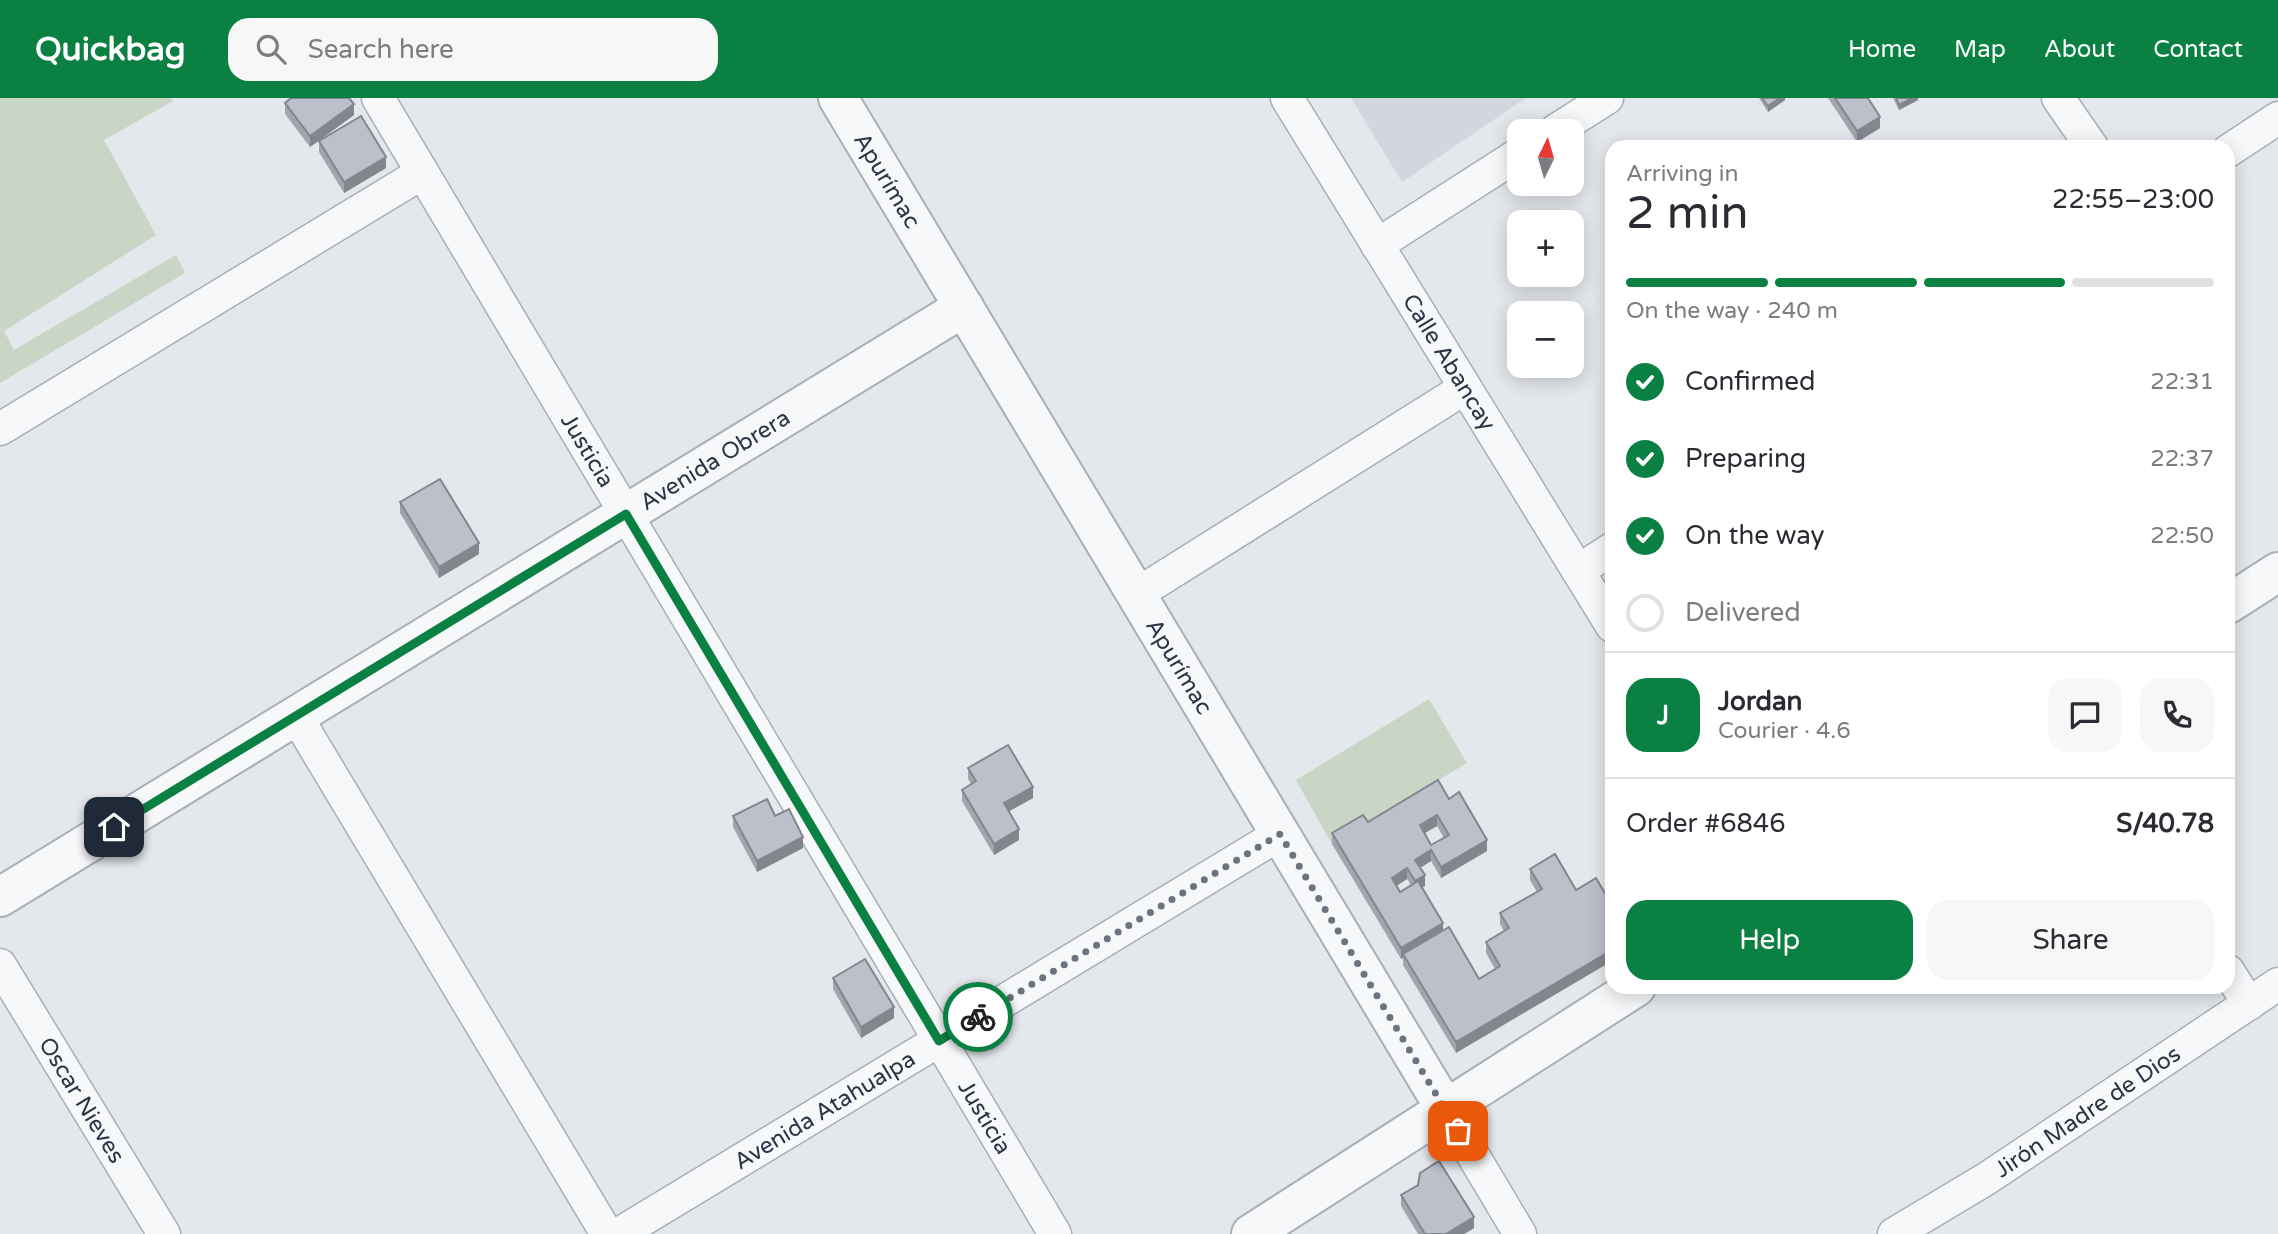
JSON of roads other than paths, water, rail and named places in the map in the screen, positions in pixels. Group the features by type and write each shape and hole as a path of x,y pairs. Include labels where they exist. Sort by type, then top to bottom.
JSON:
{"street":[{"name":"Justicia","path":"377,98 1055,1234"},
{"name":"Apurímac","path":"838,98 1520,1234"},
{"name":"Calle Abancay","path":"1287,98 1605,615"},
{"path":"1574,119 1607,98"},
{"path":"2058,98 2087,140"},
{"path":"2235,146 2278,118"},
{"path":"1377,245 1507,162"},
{"path":"0,429 422,173"},
{"name":"Avenida Obrera","path":"0,897 964,307"},
{"path":"1137,594 1465,388"},
{"path":"1578,571 1605,554"},
{"path":"2235,600 2278,572"},
{"path":"296,716 607,1234"},
{"name":"Avenida Atahualpa","path":"619,1234 1280,834"},
{"name":"Oscar Nieves","path":"0,965 164,1234"},
{"path":"2235,982 2249,1003"},
{"name":"Jirón Madre de Dios","path":"1894,1234 1986,1179 2278,984"},
{"path":"1251,1234 1625,994"}]}
